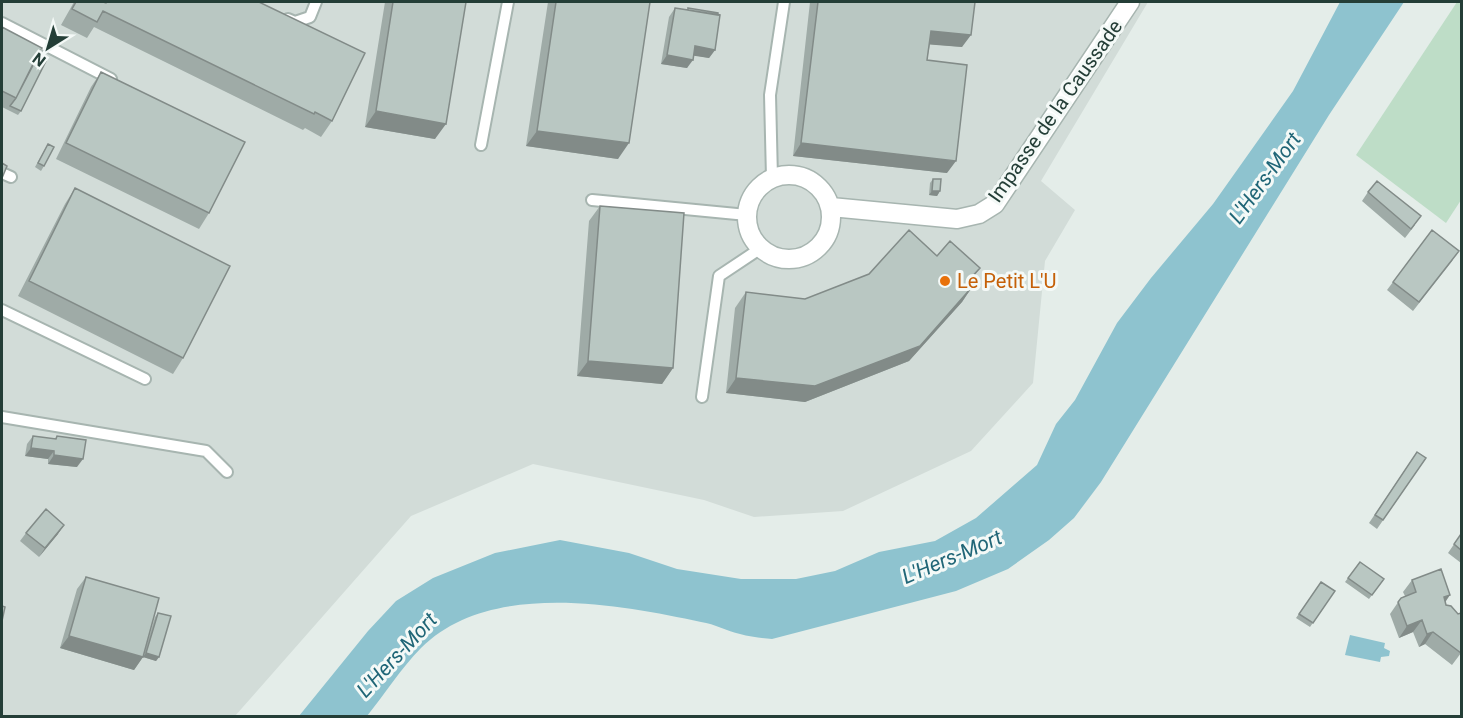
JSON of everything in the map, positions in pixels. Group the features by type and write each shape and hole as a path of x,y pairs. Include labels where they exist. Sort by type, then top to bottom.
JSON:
{"street":[{"name":"Impasse de la Caussade","path":"831,207 957,219 979,214 994,204 1131,2"},
{"path":"787,174 806,178 825,193 831,207 831,226 822,243 807,255 784,259 773,256 761,248 751,234 747,215 750,199 760,186 772,178 787,174"}],"lane":[{"path":"274,12 295,22 310,17 316,2"},
{"path":"481,145 508,2"},
{"path":"772,178 770,95 784,2"},
{"path":"2,23 125,86"},
{"path":"592,200 747,215"},
{"path":"702,397 719,276 761,248"},
{"path":"2,310 145,379"},
{"path":"2,417 207,451 227,472"}],"shaded area":[{"path":"2,2 1148,2 1041,181 1075,210 1045,261 1033,383 971,451 843,511 754,517 704,500 533,464 411,516 235,716 2,716"}],"green space":[{"path":"1457,2 1462,2 1461,200 1446,223 1356,155"}],"water":[{"name":"L'Hers-Mort","path":"1340,2 1404,2 1329,115 1101,482 1074,518 1049,540 1008,569 956,591 772,639 748,636 706,623 631,609 593,604 517,605 482,613 449,627 421,648 367,716 299,716 368,631 396,601 433,578 495,553 560,540 629,553 677,569 741,579 796,579 835,571 879,552 935,541 976,518 1037,465 1056,424 1075,400 1117,323 1213,204 1293,91"},
{"path":"1350,635 1385,643 1384,648 1390,651 1389,656 1381,657 1380,662 1345,655"}],"building":[{"path":"76,2 259,2 365,53 332,121 103,11 97,22 72,9"},
{"path":"393,2 466,2 446,124 376,111"},
{"path":"556,2 650,2 629,143 537,131"},
{"path":"818,2 975,2 971,35 931,31 927,60 967,65 956,161 801,143"},
{"path":"675,8 720,15 715,50 695,46 693,60 667,55"},
{"path":"688,8 718,13 718,15 688,10"},
{"path":"2,27 42,48 16,98 2,91"},
{"path":"37,56 46,61 21,111 10,106"},
{"path":"101,72 245,142 209,213 66,143"},
{"path":"48,144 54,147 44,166 38,163"},
{"path":"2,163 7,166 2,178"},
{"path":"933,179 941,179 940,191 932,191"},
{"path":"1377,181 1421,216 1411,229 1368,192"},
{"path":"75,188 230,266 183,358 29,281"},
{"path":"600,206 684,213 673,368 588,361"},
{"path":"909,230 937,256 950,241 980,268 967,282 972,287 920,346 815,386 736,378 746,292 805,299 869,274"},
{"path":"1432,230 1459,251 1419,302 1393,282"},
{"path":"33,436 56,439 57,436 86,440 83,459 54,455 54,451 31,448"},
{"path":"1417,452 1426,458 1383,520 1375,515"},
{"path":"46,509 64,525 45,548 26,533"},
{"path":"1461,534 1461,550 1454,544"},
{"path":"1360,562 1384,579 1372,595 1348,578"},
{"path":"1441,569 1450,595 1444,597 1446,605 1451,606 1458,614 1461,613 1461,653 1433,632 1427,634 1422,620 1407,626 1398,602 1401,598 1416,592 1412,580"},
{"path":"86,577 159,598 143,657 69,636"},
{"path":"1321,582 1335,591 1313,623 1299,614"},
{"path":"158,613 171,616 159,657 146,653"}],"place":[{"name":"Le Petit L'U","path":"945,281"}]}
